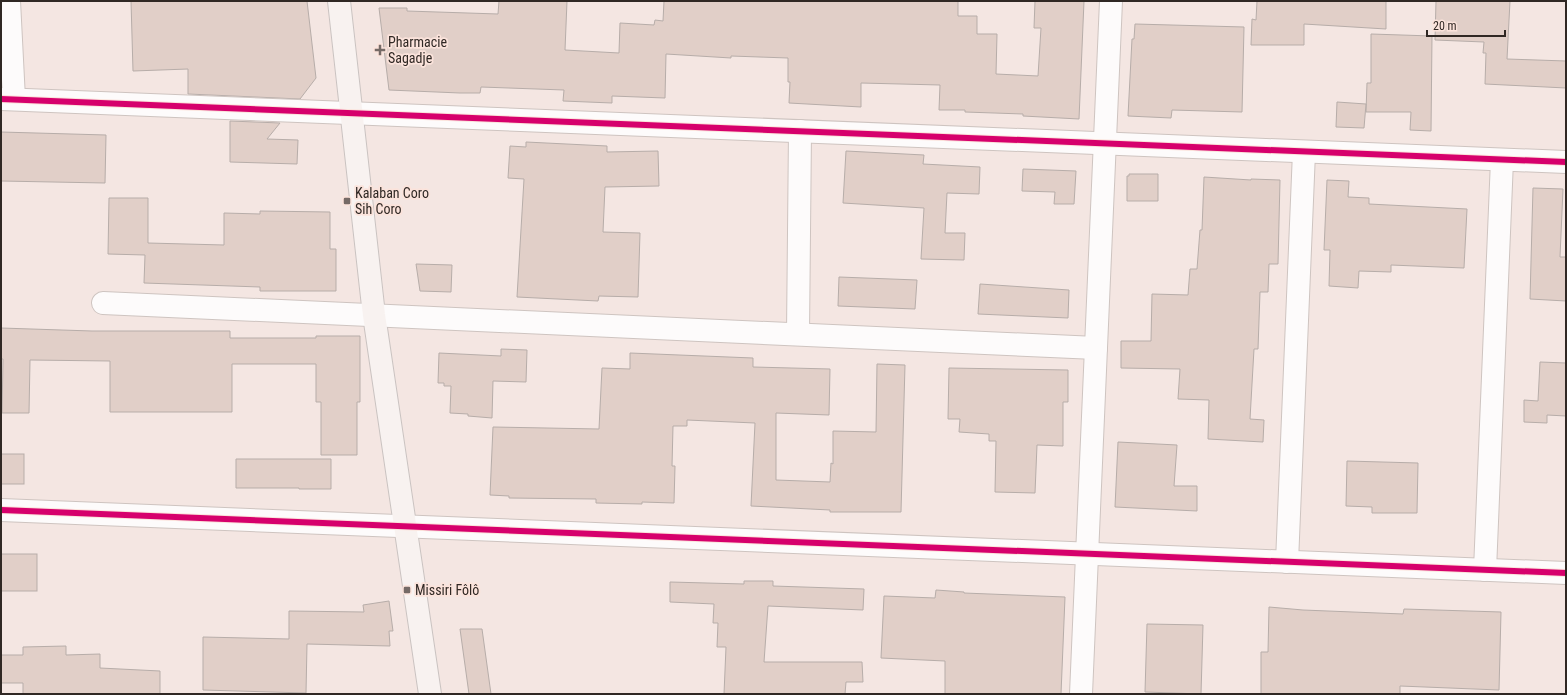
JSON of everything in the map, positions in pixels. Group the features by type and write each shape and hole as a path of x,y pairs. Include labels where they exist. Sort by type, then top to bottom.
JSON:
{"main road":[{"path":"339,1 374,316 430,694"}],"street":[{"path":"9,1 7,99 1566,162"},
{"path":"1081,694 1111,1"},
{"path":"798,334 800,131"},
{"path":"1287,562 1304,152"},
{"path":"1485,570 1502,160"},
{"path":"104,303 1096,348"},
{"path":"1,510 1566,573"}],"building":[{"path":"131,1 307,1 316,78 300,99 188,94 188,69 133,71"},
{"path":"499,1 567,1 565,50 619,53 620,23 654,25 655,20 663,21 664,1 958,1 958,16 977,16 977,34 997,34 996,74 1038,76 1041,28 1034,28 1035,1 1084,1 1079,119 1023,116 1023,114 965,112 965,110 939,110 940,85 861,83 861,107 789,103 790,82 788,82 788,58 731,56 731,58 666,54 665,98 612,96 612,103 563,101 564,90 481,87 480,93 460,93 389,90 379,8 407,8 407,11 498,14"},
{"path":"1257,1 1386,1 1386,29 1304,24 1304,45 1251,45 1252,19 1256,20"},
{"path":"1436,1 1510,1 1507,59 1566,61 1566,88 1485,84 1486,53 1483,53 1484,42 1435,40"},
{"path":"1135,24 1244,27 1242,112 1172,110 1171,118 1128,116 1132,39 1134,39"},
{"path":"1371,34 1432,36 1431,131 1410,130 1411,112 1366,112 1367,83 1371,83"},
{"path":"1337,102 1366,104 1364,128 1336,127"},
{"path":"230,121 280,123 267,139 298,140 297,164 230,162"},
{"path":"1,132 106,135 105,183 1,181"},
{"path":"526,142 607,146 607,152 658,151 659,186 605,187 603,232 640,233 638,297 599,296 598,301 517,297 524,179 508,178 510,146 526,147"},
{"path":"846,151 924,155 923,164 980,167 979,194 947,193 945,233 965,233 964,260 921,259 924,208 843,203"},
{"path":"1023,169 1076,171 1074,204 1054,204 1055,192 1022,191"},
{"path":"1129,174 1158,174 1158,201 1127,201 1127,176 1129,176"},
{"path":"1204,177 1280,180 1278,264 1269,264 1268,292 1260,292 1258,349 1254,349 1250,419 1264,420 1263,442 1208,439 1209,400 1178,399 1180,369 1121,368 1121,341 1151,341 1152,294 1188,295 1190,269 1197,269 1200,230 1202,230"},
{"path":"1327,180 1349,181 1348,197 1369,198 1369,204 1467,209 1464,268 1391,265 1391,272 1359,271 1358,288 1329,286 1330,250 1324,250"},
{"path":"1533,188 1563,189 1560,257 1566,257 1566,301 1530,299"},
{"path":"109,198 148,198 148,243 224,245 224,213 260,214 260,211 330,212 330,249 336,249 336,291 260,291 260,287 144,283 145,255 108,254"},
{"path":"416,264 452,265 451,292 420,291"},
{"path":"839,277 917,280 915,309 838,306"},
{"path":"980,284 1069,290 1068,318 978,314"},
{"path":"1,328 92,331 230,331 230,338 316,338 316,336 360,336 360,402 357,402 357,455 321,455 321,402 316,402 316,364 232,364 232,412 110,412 110,361 30,360 29,413 2,413 3,359 1,359"},
{"path":"501,349 527,350 526,382 493,381 492,418 450,413 451,386 444,386 444,383 438,383 439,353 501,356"},
{"path":"630,353 753,358 753,367 830,369 829,415 776,413 776,480 830,482 831,463 833,464 833,431 876,432 877,364 905,365 901,512 830,512 830,510 751,506 755,423 687,420 687,426 673,426 672,466 675,466 674,503 596,503 596,499 509,498 509,496 490,495 493,427 599,429 602,368 630,369"},
{"path":"1540,362 1566,363 1566,416 1547,415 1547,423 1524,422 1524,400 1538,401"},
{"path":"949,368 1068,370 1068,402 1063,402 1063,446 1037,445 1035,493 995,492 996,441 989,441 989,434 959,432 960,419 948,419"},
{"path":"1118,442 1177,445 1174,486 1197,486 1197,511 1115,507"},
{"path":"1,454 24,454 24,484 1,484"},
{"path":"236,459 331,459 331,489 236,488"},
{"path":"1347,461 1418,463 1417,513 1372,513 1372,507 1346,506"},
{"path":"1,554 37,554 37,591 1,591"},
{"path":"744,581 773,581 773,586 864,589 863,610 768,606 764,662 862,662 863,682 846,682 845,694 724,694 726,647 717,647 718,623 713,623 714,604 670,602 670,582 744,584"},
{"path":"936,590 964,593 1065,597 1061,694 945,694 945,661 881,658 884,596 935,598"},
{"path":"389,601 393,631 389,631 390,646 307,644 306,693 203,690 203,637 289,639 289,611 364,612 363,605"},
{"path":"1269,607 1303,610 1403,614 1404,609 1501,612 1499,690 1400,686 1400,694 1261,694 1261,652 1268,652"},
{"path":"1147,624 1203,625 1201,694 1145,692"},
{"path":"460,629 482,629 491,694 469,694"},
{"path":"66,646 66,655 100,654 100,668 160,671 160,694 23,694 23,683 1,683 1,655 23,655 23,647"}],"cycle path":[{"path":"1,99 1566,162"},
{"path":"1,510 1566,573"}],"place":[{"name":"Pharmacie Sagadje","path":"380,50"},
{"name":"Kalaban Coro Sih Coro","path":"347,201"},
{"name":"Missiri Fôlô","path":"407,590"}]}
